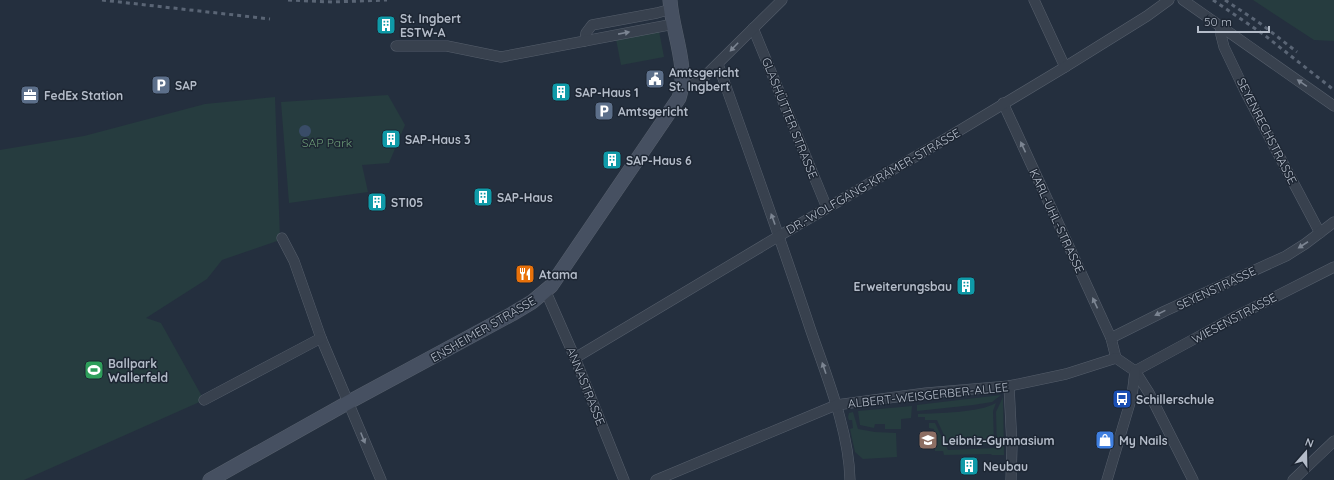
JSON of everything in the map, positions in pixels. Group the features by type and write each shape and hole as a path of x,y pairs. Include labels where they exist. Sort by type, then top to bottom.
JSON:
{"main road":[{"name":"ENSHEIMER STRASSE","path":"210,480 349,402 512,314 546,292 558,278 674,108 679,98 682,87 679,51 671,5"}],"street":[{"path":"682,87 693,84 702,79 782,0"},
{"path":"1034,0 1065,67"},
{"name":"DR.-WOLFGANG-KRÄMER-STRASSE","path":"575,358 1065,67 1147,16 1169,0"},
{"path":"1183,0 1334,106"},
{"path":"585,41 586,33 592,25 657,13 671,5"},
{"path":"396,46 447,46 502,57 674,24"},
{"name":"SEYENRECHSTRASSE","path":"1221,27 1224,47 1320,233"},
{"name":"GLASHÜTTER STRASSE","path":"753,28 827,208"},
{"path":"718,64 780,236 836,405 850,463 850,480"},
{"name":"KARL-UHL-STRASSE","path":"1003,103 1111,338"},
{"name":"SEYENSTRASSE","path":"1111,338 1165,311 1286,256 1334,222"},
{"path":"282,238 299,274 321,338 381,480"},
{"name":"WIESENSTRASSE","path":"1135,371 1231,319 1334,267"},
{"name":"ANNASTRASSE","path":"546,292 575,358 624,480"},
{"path":"204,400 321,338"},
{"path":"1111,338 1116,358 1135,371 1149,393 1193,480"},
{"name":"ALBERT-WEISGERBER-ALLEE","path":"656,480 836,405 926,393 1009,386 1066,374 1116,358"},
{"path":"1107,480 1132,396 1135,371"},
{"path":"1009,386 1012,446 1011,480"},
{"path":"1293,480 1334,441"}],"green space":[{"path":"1253,0 1334,0 1334,41 1314,40"},
{"path":"659,31 664,57 621,65 616,39"},
{"name":"SAP Park","path":"388,95 405,125 389,163 362,165 368,192 289,203 281,102"},
{"path":"275,97 280,240 222,260 207,279 146,318 161,323 204,400 24,480 0,480 0,150 84,136 205,104"},
{"path":"1001,395 992,402 917,411 917,405"},
{"path":"1003,397 1004,455 944,455 943,451 935,451 934,429 929,428 929,423 935,423 948,450 997,448 996,412"},
{"path":"996,403 993,411 994,444 949,446 937,420 925,420 925,417 918,417 918,414 969,411"},
{"path":"912,406 911,418 901,419 901,429 885,429 885,424 875,424 874,428 860,425 858,411"},
{"path":"853,412 858,429 875,432 896,433 897,457 863,459 855,452 850,429 853,428 852,420 849,420 848,417 849,413"}],"water":[{"path":"305,125 309,127 311,131 309,135 305,137 301,135 299,131 301,127"}],"railway":[{"path":"102,0 270,19"},
{"path":"288,0 332,2 387,0"},
{"path":"1213,0 1263,34 1334,90"},
{"path":"1225,0 1261,24 1297,52"}],"place":[{"name":"St. Ingbert ESTW-A","path":"386,25"},
{"name":"Amtsgericht St. Ingbert","path":"655,79"},
{"name":"SAP","path":"161,85"},
{"name":"SAP-Haus 1","path":"561,92"},
{"name":"FedEx Station","path":"30,95"},
{"name":"Amtsgericht","path":"604,111"},
{"name":"SAP-Haus 3","path":"391,139"},
{"name":"SAP-Haus 6","path":"612,160"},
{"name":"SAP-Haus","path":"483,197"},
{"name":"STI05","path":"377,202"},
{"name":"Atama","path":"525,274"},
{"name":"Erweiterungsbau","path":"966,286"},
{"name":"Ballpark Wallerfeld","path":"94,370"},
{"name":"Schillerschule","path":"1122,399"},
{"name":"Leibniz-Gymnasium","path":"928,440"},
{"name":"My Nails","path":"1105,440"},
{"name":"Neubau","path":"969,466"}]}
